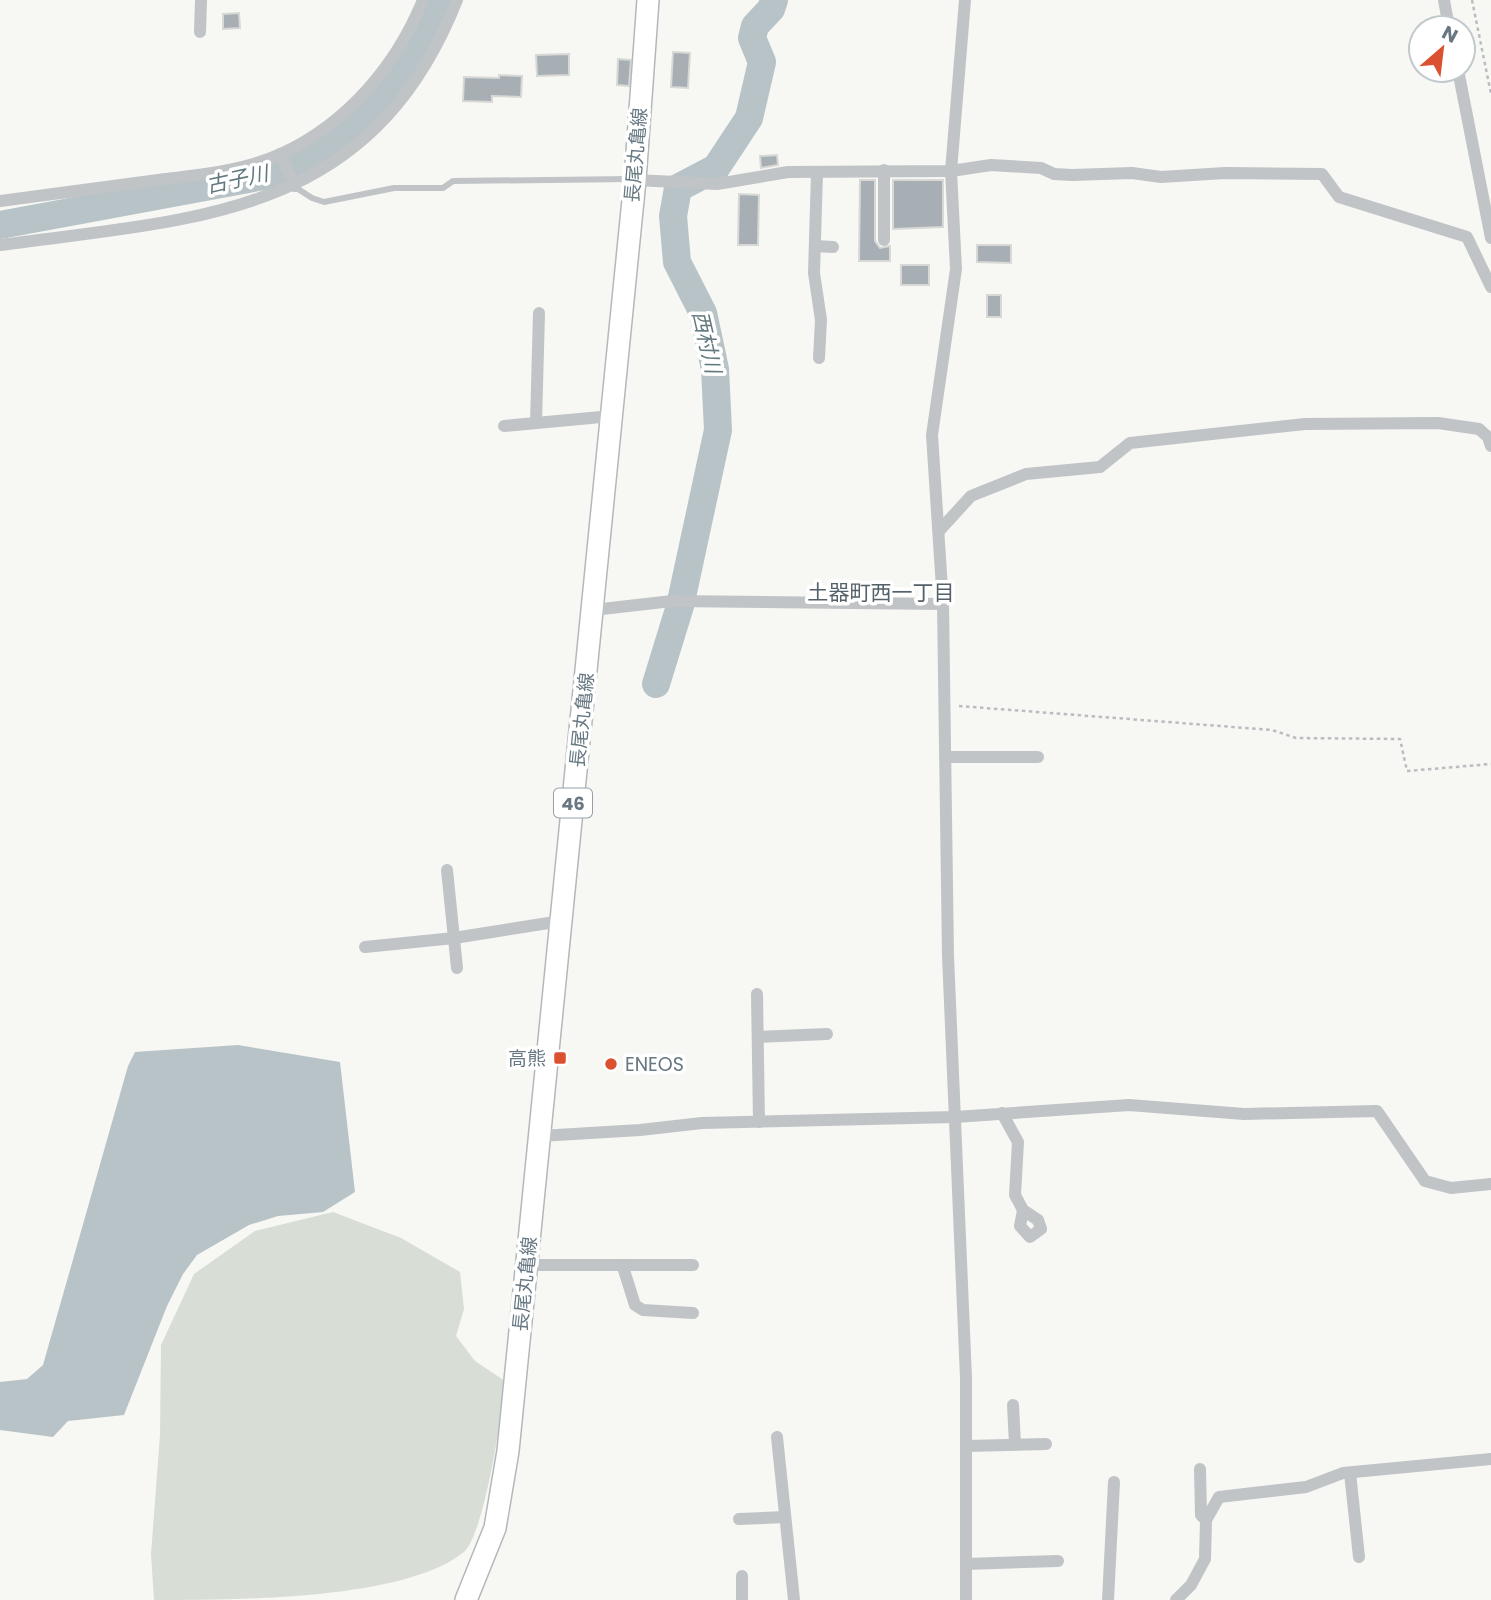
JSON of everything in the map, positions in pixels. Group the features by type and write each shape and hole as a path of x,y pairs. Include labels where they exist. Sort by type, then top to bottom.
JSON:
{"main road":[{"name":"長尾丸亀線","path":"466,1600 495,1528 508,1451 635,180 648,0"}],"street":[{"path":"200,32 201,0"},
{"path":"0,201 196,175 281,155 330,124 367,91 386,68 423,0"},
{"path":"0,245 208,215 293,183 353,147 383,121 416,80 457,0"},
{"path":"964,0 951,171 956,269 932,435 943,604 948,956 967,1446 966,1600"},
{"path":"1461,84 1491,238"},
{"path":"281,155 293,183"},
{"path":"635,180 717,184 788,172 951,171 990,165 1041,168 1063,174 1132,173 1161,177 1225,173 1322,174 1339,197 1467,237 1491,287"},
{"path":"884,170 884,240"},
{"path":"817,173 814,273 828,320 819,358"},
{"path":"815,246 833,247"},
{"path":"536,423 538,313"},
{"path":"504,426 612,416"},
{"path":"939,531 971,496 1026,474 1100,467 1130,443 1305,424 1438,423 1479,429 1488,437 1491,446"},
{"path":"593,610 672,601 943,604"},
{"path":"946,757 1038,757"},
{"path":"447,870 457,968"},
{"path":"365,947 454,938 561,921"},
{"path":"757,994 759,1122"},
{"path":"758,1037 827,1034"},
{"path":"541,1136 759,1122 955,1116 1129,1105 1244,1114 1377,1111 1425,1181 1451,1188 1491,1184"},
{"path":"1002,1113 1018,1142 1015,1195 1023,1210"},
{"path":"527,1265 693,1265"},
{"path":"623,1267 635,1305 643,1310 693,1313"},
{"path":"1013,1405 1015,1444"},
{"path":"777,1437 794,1600"},
{"path":"967,1446 1046,1444"},
{"path":"1175,1600 1191,1585 1205,1559 1206,1520 1219,1497 1306,1487 1350,1472 1491,1459"},
{"path":"1200,1469 1201,1516 1206,1520"},
{"path":"1350,1472 1359,1558"},
{"path":"1108,1600 1114,1482"},
{"path":"739,1519 785,1517"},
{"path":"966,1564 1058,1561"},
{"path":"742,1576 743,1600"}],"lane":[{"path":"293,183 312,198 324,202 394,188 443,188 453,181 635,180"}],"path":[{"path":"1472,0 1491,94"},
{"path":"945,705 1272,730 1296,738 1400,739 1407,771 1491,764"}],"shaded area":[{"path":"238,1045 340,1062 355,1192 323,1212 278,1216 249,1225 197,1255 183,1274 167,1306 124,1415 68,1421 53,1437 0,1430 0,1382 27,1379 43,1365 128,1066 135,1052"},
{"path":"333,1212 401,1238 460,1272 464,1309 456,1336 475,1361 505,1381 486,1496 472,1539 465,1551 439,1567 404,1579 363,1588 273,1597 154,1600 151,1554 160,1435 161,1345 194,1274 255,1231"}],"building":[{"path":"239,13 240,28 223,29 223,14"},
{"path":"673,52 690,53 688,88 671,87"},
{"path":"569,54 569,75 537,76 536,55"},
{"path":"618,59 631,60 629,86 617,85"},
{"path":"499,75 522,76 521,97 492,96 492,102 463,101 464,77 499,78"},
{"path":"777,155 778,165 761,168 760,156"},
{"path":"860,180 875,180 875,241 880,248 890,246 890,261 859,261"},
{"path":"893,180 943,180 943,227 893,229"},
{"path":"739,194 759,195 758,245 738,245"},
{"path":"977,245 1011,245 1011,263 977,262"},
{"path":"901,265 929,265 929,285 901,285"},
{"path":"987,295 1001,295 1001,317 987,317"}],"waterway":[{"name":"古子川","path":"0,225 269,175 331,144 378,99 413,52 438,0"},
{"name":"西村川","path":"656,684 680,606 718,430 715,369 703,313 677,262 673,216 678,188 716,168 749,118 762,62 752,38 755,26 771,9 774,0"}],"place":[{"name":"高熊","path":"560,1058"},
{"name":"ENEOS","path":"611,1064"}],"district":[{"name":"土器町西一丁目","path":"881,592"}]}
